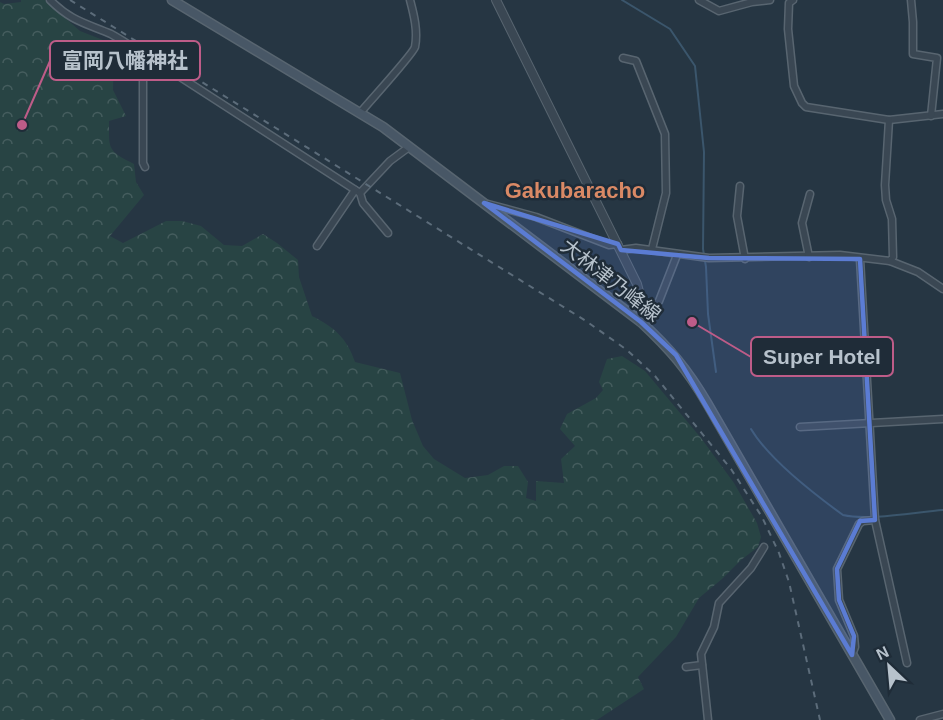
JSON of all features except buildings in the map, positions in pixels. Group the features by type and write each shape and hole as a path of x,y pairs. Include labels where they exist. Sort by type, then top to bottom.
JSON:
{"main road":[{"name":"大林津乃峰線","path":"172,0 383,127 641,322 676,356 695,383 890,720"}],"street":[{"path":"50,0 61,12 76,21 112,35 143,53 358,191 363,203 388,233"},
{"path":"360,113 415,47 416,28 411,0"},
{"path":"496,0 640,292 641,322"},
{"path":"699,0 719,11 768,0"},
{"path":"782,0 791,2 788,29 794,86 806,107 889,120 943,114"},
{"path":"911,0 913,54 937,58 931,116"},
{"path":"143,53 143,163 145,167"},
{"path":"623,58 636,61 665,134 666,194 652,249"},
{"path":"889,120 885,185 886,200 892,219 892,257 890,261"},
{"path":"316,246 358,191 390,161 409,147"},
{"path":"740,186 737,216 745,259"},
{"path":"809,257 802,223 810,194"},
{"path":"484,203 536,217 619,247 652,249 677,255 709,258 745,259 840,255 890,261 918,272 943,289"},
{"path":"641,322 659,302 677,255"},
{"path":"860,259 875,518 907,663"},
{"path":"800,428 943,418"},
{"path":"852,655 855,647 854,636 839,600 837,569 859,524 875,518"},
{"path":"708,720 701,654 714,627 719,603 751,568 764,547"},
{"path":"686,667 702,664"},
{"path":"920,720 943,714"}],"highlighted area":[{"path":"484,203 618,244 621,250 709,258 860,259 875,520 860,521 837,569 839,600 854,636 852,655 676,355 641,322"}],"green space":[{"path":"21,0 45,0 80,31 103,40 114,52 113,90 126,116 109,121 111,148 119,156 134,164 136,182 144,195 110,236 123,243 166,221 182,221 201,226 224,245 242,246 263,234 277,243 298,260 299,277 312,316 339,334 348,346 355,362 400,373 412,420 423,446 434,459 465,478 488,475 504,466 518,466 528,482 526,498 536,501 536,481 564,483 561,459 575,446 560,429 567,414 596,398 603,390 599,382 607,359 622,356 645,371 701,438 734,483 757,523 761,537 758,547 699,598 676,637 638,677 644,689 597,720 0,720 0,2 4,4 21,2"}],"waterway":[{"path":"622,0 670,29 695,66 704,152 703,249 708,314 716,372"},
{"path":"751,429 780,464 843,515 879,517 943,510"}],"railway":[{"path":"70,0 586,321 627,350 655,376 731,469 762,517 779,553 789,582 820,720"}],"place":[{"name":"富岡八幡神社","path":"22,125"},
{"name":"Super Hotel","path":"692,322"}],"district":[{"name":"Gakubaracho","path":"575,190"}]}
